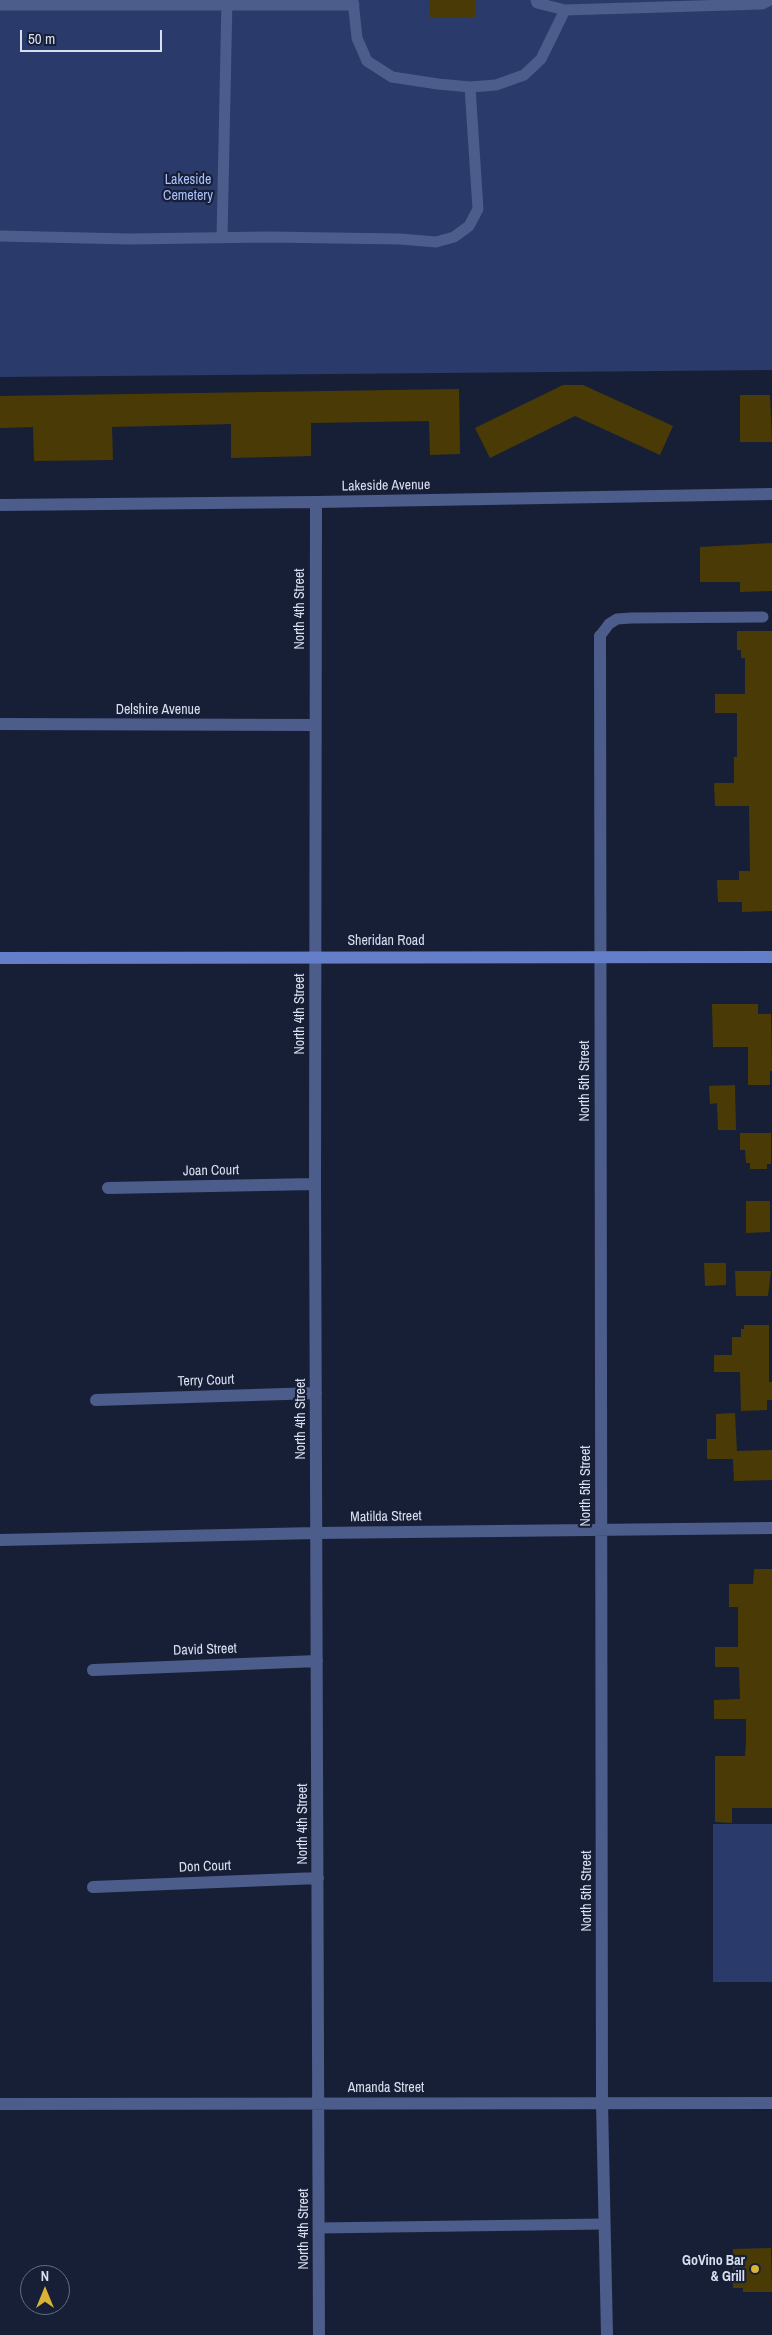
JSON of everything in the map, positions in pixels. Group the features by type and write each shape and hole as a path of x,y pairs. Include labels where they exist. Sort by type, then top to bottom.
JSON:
{"main road":[{"name":"Sheridan Road","path":"0,958 316,956 772,957"}],"street":[{"name":"Lakeside Avenue","path":"0,505 316,502 772,494"},
{"name":"North 4th Street","path":"316,502 315,1184 319,2335"},
{"name":"North 5th Street","path":"600,636 602,2103 607,2335"},
{"name":"Delshire Avenue","path":"0,724 315,725"},
{"name":"Joan Court","path":"108,1188 315,1184"},
{"name":"Terry Court","path":"96,1400 316,1393"},
{"name":"Matilda Street","path":"0,1540 316,1533 772,1528"},
{"name":"David Street","path":"93,1670 317,1661"},
{"name":"Don Court","path":"94,1887 318,1878"},
{"name":"Amanda Street","path":"0,2104 772,2103"}],"lane":[{"path":"536,0 537,3 566,10 762,4 770,0"},
{"path":"222,238 227,2"},
{"path":"0,4 354,2 357,38 367,61 392,77 470,87 496,85 524,75 541,60 566,10"},
{"path":"0,236 400,239 436,242 454,237 469,226 478,209 470,87"},
{"path":"600,636 609,624 617,619 763,617"},
{"path":"319,2228 604,2224"}],"green space":[{"name":"Lakeside Cemetery","path":"0,0 772,0 772,370 0,377"},
{"path":"713,1824 772,1824 772,1982 713,1982"}],"building":[{"path":"429,0 476,0 476,17 430,18"},
{"path":"563,385 583,385 673,426 660,455 575,416 490,458 475,428"},
{"path":"459,389 460,454 430,455 429,421 311,423 311,456 231,458 231,424 112,427 113,460 34,461 33,427 0,428 0,396"},
{"path":"740,395 770,395 772,442 740,442"},
{"path":"772,543 772,591 740,592 740,582 700,582 700,547"},
{"path":"737,631 772,631 772,911 742,912 742,902 718,902 717,880 739,880 739,871 750,871 749,806 715,806 714,783 734,783 734,757 737,757 737,713 715,713 715,694 745,694 745,658 741,658 741,650 737,650"},
{"path":"712,1004 758,1004 758,1014 771,1014 772,1071 770,1071 770,1085 748,1085 748,1047 713,1047"},
{"path":"735,1085 736,1130 718,1130 717,1103 710,1104 709,1086"},
{"path":"740,1133 771,1133 771,1164 767,1164 767,1169 750,1169 750,1163 746,1163 745,1150 740,1150"},
{"path":"746,1201 770,1201 770,1232 746,1233"},
{"path":"704,1263 726,1263 726,1285 705,1286"},
{"path":"735,1271 771,1271 768,1296 736,1296"},
{"path":"744,1325 769,1325 769,1382 772,1382 772,1400 767,1400 767,1410 741,1411 740,1372 714,1372 714,1355 732,1355 732,1337 741,1337 741,1329 744,1329"},
{"path":"735,1413 737,1451 772,1450 772,1480 734,1481 733,1459 707,1459 707,1439 716,1439 716,1414"},
{"path":"754,1569 772,1569 772,1808 732,1808 732,1823 715,1822 715,1756 745,1756 746,1719 714,1719 714,1700 740,1699 739,1667 715,1667 715,1647 738,1647 738,1607 729,1607 729,1584 753,1584"},
{"path":"771,2248 772,2292 743,2292 743,2288 733,2288 733,2249"}],"place":[{"name":"GoVino Bar & Grill","path":"755,2269"}]}
